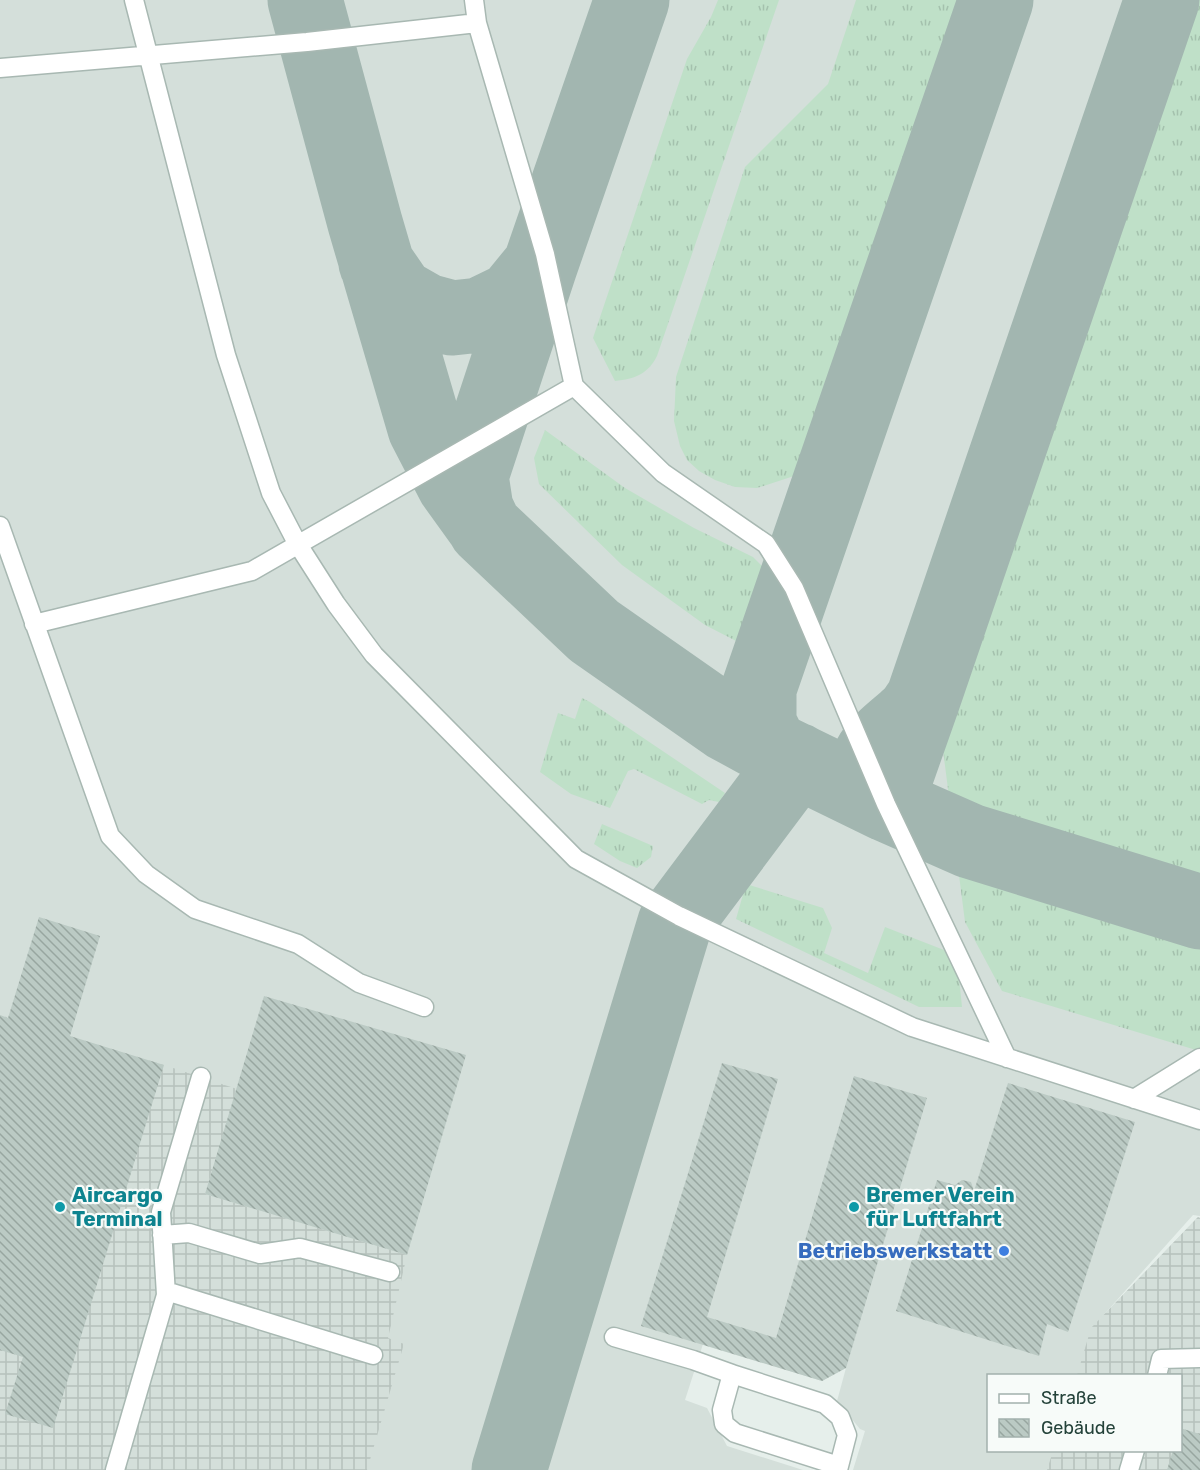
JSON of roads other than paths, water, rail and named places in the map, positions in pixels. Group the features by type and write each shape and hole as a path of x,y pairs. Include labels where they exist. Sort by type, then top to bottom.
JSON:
{"lane":[{"path":"134,0 226,355 271,493 297,543 336,604 374,656 576,859 679,916 912,1027 1200,1120"},
{"path":"474,0 477,22 545,254 574,386 663,473 766,544 794,588 886,804 1007,1058"},
{"path":"0,68 307,42 477,22"},
{"path":"34,624 252,571 297,543 574,386"},
{"path":"0,526 110,836 146,874 195,909 298,944 358,983 424,1007"},
{"path":"1134,1099 1200,1058"},
{"path":"116,1470 166,1291 161,1212 201,1077"},
{"path":"162,1235 189,1233 260,1254 300,1248 390,1272"},
{"path":"166,1291 373,1355"},
{"path":"614,1337 693,1360 825,1404 840,1417 847,1435 838,1468 735,1433 724,1424 722,1410 732,1374"},
{"path":"1157,1374 1161,1359 1200,1358"},
{"path":"1129,1470 1134,1452"}],"place":[{"name":"Aircargo Terminal","path":"60,1207"},
{"name":"Bremer Verein für Luftfahrt","path":"854,1207"},
{"name":"Betriebswerkstatt","path":"1004,1251"}]}
